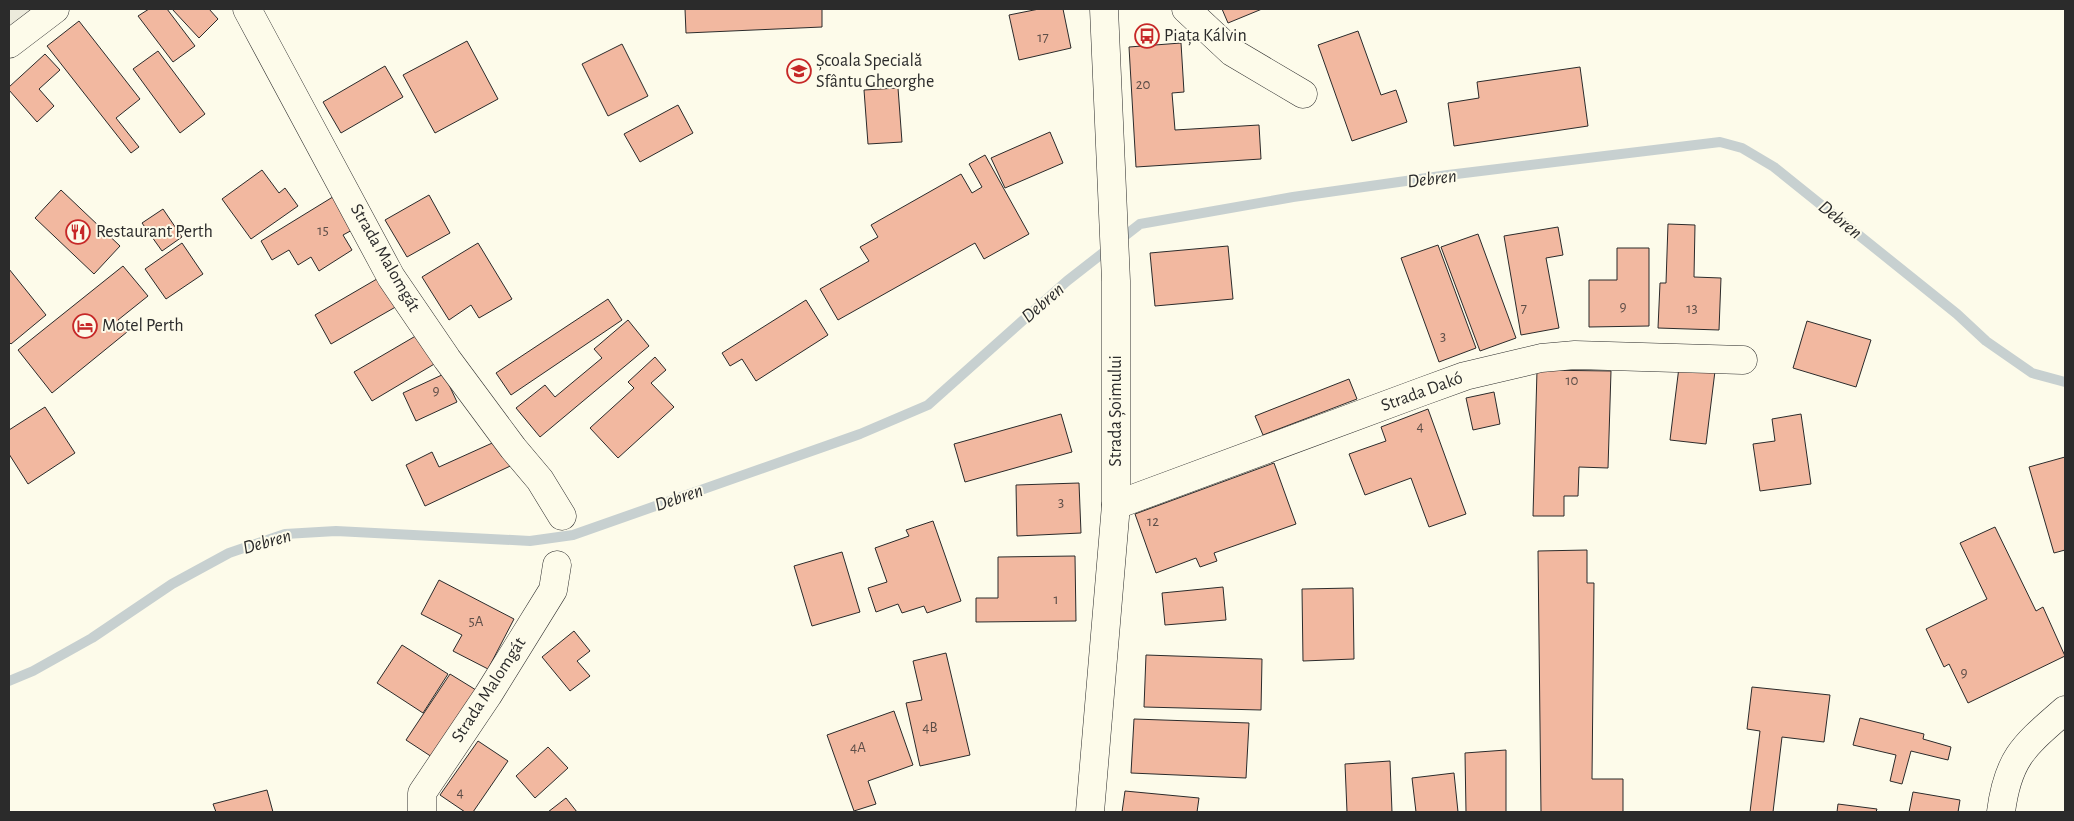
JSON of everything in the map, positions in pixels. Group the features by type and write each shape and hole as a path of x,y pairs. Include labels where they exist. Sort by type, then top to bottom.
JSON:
{"street":[{"path":"9,44 54,9"},
{"name":"Strada Malomgát","path":"247,9 391,277 513,448 540,480 562,516"},
{"name":"Strada Șoimului","path":"1090,812 1116,505 1116,281 1104,9"},
{"path":"1186,9 1232,52 1303,94"},
{"name":"Strada Dakó","path":"1116,505 1465,376 1502,366 1541,358 1575,355 1743,360"},
{"name":"Strada Malomgát","path":"422,812 422,793 488,695 553,590 557,566"},
{"path":"2001,812 2004,787 2010,771 2020,754 2033,738 2065,710"}],"shaded area":[{"path":"9,9 54,9 9,44"}],"building":[{"path":"149,9 167,9 195,46 173,62 138,16"},
{"path":"172,9 209,9 218,19 199,38"},
{"path":"685,9 822,9 822,27 686,33"},
{"path":"1039,9 1063,9 1071,48 1019,60 1009,15"},
{"path":"1222,9 1262,9 1228,23"},
{"path":"79,21 140,99 116,118 139,147 131,153 47,46"},
{"path":"1358,31 1381,95 1396,90 1407,122 1352,141 1318,45"},
{"path":"467,41 498,99 435,133 403,75"},
{"path":"1181,43 1184,92 1172,93 1175,130 1259,125 1261,159 1136,167 1129,47"},
{"path":"622,44 648,96 608,116 582,64"},
{"path":"158,51 205,114 180,133 133,69"},
{"path":"45,54 60,70 39,89 54,106 37,122 9,90 9,87"},
{"path":"385,66 403,97 341,133 323,102"},
{"path":"1580,67 1588,126 1454,146 1448,103 1479,98 1477,82"},
{"path":"898,88 902,142 868,144 864,90"},
{"path":"678,105 693,133 640,162 624,134"},
{"path":"1050,132 1063,163 1005,188 991,158"},
{"path":"985,155 1029,234 984,259 975,243 838,320 820,289 869,261 860,247 878,237 871,225 961,174 972,193 982,187 969,164"},
{"path":"262,170 279,193 285,188 298,206 251,239 222,199"},
{"name":"Restaurant Perth","path":"61,190 120,246 94,274 35,218"},
{"path":"336,195 356,228 343,235 352,250 319,271 311,257 298,265 289,250 272,260 261,241"},
{"path":"429,195 450,233 407,257 385,220"},
{"path":"163,209 182,237 162,251 142,223"},
{"path":"1668,224 1695,225 1694,277 1721,278 1719,330 1658,328 1660,283 1666,283"},
{"path":"1558,227 1563,255 1546,258 1559,328 1521,335 1504,236"},
{"path":"1478,234 1516,338 1480,351 1441,247"},
{"path":"182,243 203,274 166,299 145,269"},
{"path":"478,243 512,299 479,318 471,305 449,320 422,277"},
{"path":"1438,245 1476,348 1439,362 1401,258"},
{"path":"1228,246 1233,299 1155,306 1150,253"},
{"path":"1617,248 1649,248 1649,326 1589,327 1589,280 1617,280"},
{"name":"Motel Perth","path":"123,266 148,296 118,320 127,332 52,393 18,350"},
{"path":"9,269 46,315 11,344 9,342"},
{"path":"382,276 399,305 331,344 315,315"},
{"path":"608,299 622,320 511,395 496,373"},
{"path":"806,300 828,335 756,381 742,359 730,366 722,353"},
{"path":"628,320 649,346 540,437 516,408 545,385 555,397 602,358 594,349"},
{"path":"1807,321 1871,340 1856,387 1793,368"},
{"path":"419,334 436,363 372,401 354,372"},
{"path":"655,357 666,370 651,383 674,407 618,458 590,428 634,388 628,382"},
{"path":"1679,367 1715,371 1706,444 1670,440"},
{"path":"1537,370 1611,371 1608,468 1579,467 1578,496 1564,496 1564,516 1533,516"},
{"path":"444,374 457,402 416,421 403,393"},
{"path":"1349,379 1357,399 1263,435 1255,416"},
{"path":"1494,392 1500,424 1473,430 1466,398"},
{"path":"45,407 75,453 28,484 9,454 9,430"},
{"path":"1428,409 1466,514 1429,527 1411,478 1365,495 1349,454 1386,441 1381,427"},
{"path":"1061,414 1072,452 965,482 954,444"},
{"path":"1801,414 1811,484 1760,491 1753,444 1775,441 1772,419"},
{"path":"510,435 521,461 425,506 406,465 432,452 439,467"},
{"path":"2065,457 2065,550 2054,553 2029,467"},
{"path":"1274,463 1296,524 1214,553 1217,561 1200,567 1196,558 1156,573 1135,514"},
{"path":"1079,483 1081,533 1017,536 1016,485"},
{"path":"933,521 961,601 927,613 924,606 902,613 898,604 876,612 868,588 887,582 875,548 909,536 906,530"},
{"path":"1995,527 2036,611 2043,607 2065,656 1968,703 1949,664 1944,667 1926,629 1987,599 1960,543"},
{"path":"1587,550 1587,583 1594,583 1592,779 1623,779 1623,812 1541,812 1538,551"},
{"path":"842,552 860,612 812,626 794,566"},
{"path":"1075,556 1076,621 976,622 976,598 998,598 998,557"},
{"path":"439,580 514,619 488,669 453,651 462,635 421,614"},
{"path":"1223,587 1226,620 1165,625 1162,593"},
{"path":"1353,588 1354,659 1303,661 1302,589"},
{"path":"574,631 590,651 577,661 590,676 570,691 542,657"},
{"path":"402,645 448,674 423,713 377,683"},
{"path":"946,653 970,755 920,766 906,703 922,700 913,661"},
{"path":"1146,655 1262,659 1261,710 1144,707"},
{"path":"450,674 476,690 432,757 406,740"},
{"path":"1752,687 1830,695 1824,742 1782,737 1773,812 1750,812 1760,731 1747,729"},
{"path":"894,711 913,765 868,781 876,804 854,811 827,735"},
{"path":"1860,718 1924,734 1923,739 1951,747 1948,760 1911,751 1902,784 1890,781 1896,755 1853,745"},
{"path":"1134,719 1249,723 1246,778 1131,773"},
{"path":"478,741 508,761 473,812 465,812 440,795"},
{"path":"548,747 568,768 535,798 516,776"},
{"path":"1506,750 1506,812 1466,812 1465,753"},
{"path":"1390,761 1392,812 1347,812 1345,764"},
{"path":"1454,773 1458,812 1416,812 1412,778"},
{"path":"267,790 273,812 216,812 213,804"},
{"path":"1125,791 1199,798 1197,812 1122,812"},
{"path":"1913,792 1960,800 1958,812 1909,812"},
{"path":"566,798 577,812 548,812"},
{"path":"1838,804 1877,809 1876,812 1837,812"}],"waterway":[{"name":"Debren","path":"9,681 33,671 92,638 172,584 229,553 285,534 336,531 530,541 573,535 860,434 928,405 1067,281 1140,224 1293,197 1448,175 1720,142 1742,148 1774,167 1957,314 1986,341 2032,373 2065,382"}],"place":[{"name":"Piața Kálvin","path":"1147,36"},
{"name":"Școala Specială Sfântu Gheorghe","path":"799,71"},
{"name":"Restaurant Perth","path":"78,232"},
{"name":"Motel Perth","path":"85,326"}]}
